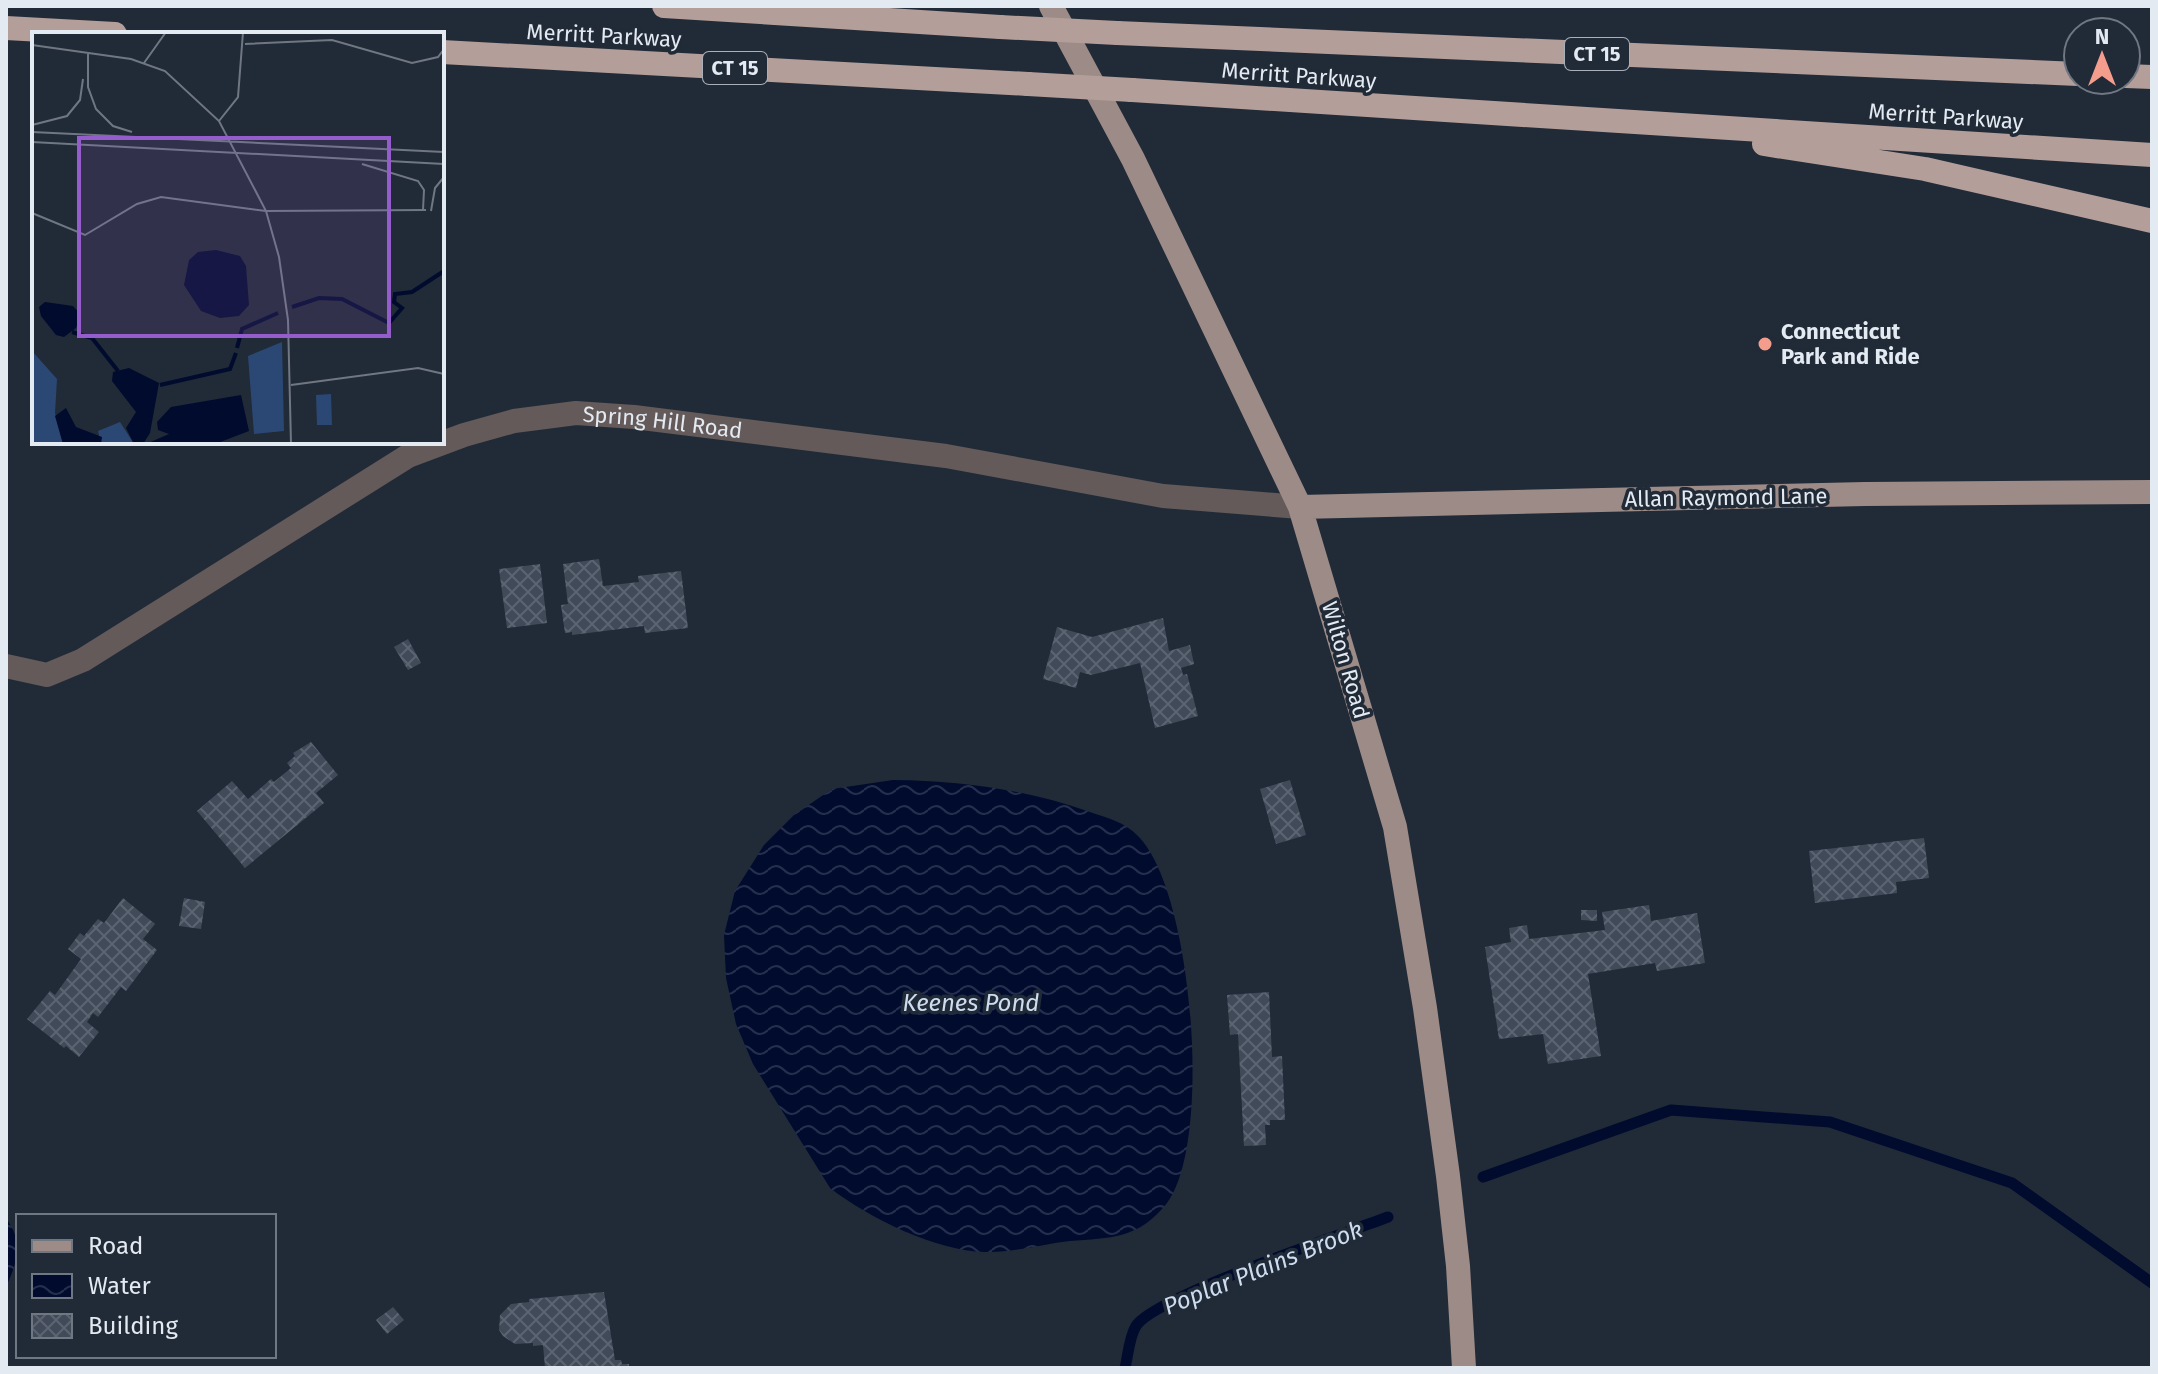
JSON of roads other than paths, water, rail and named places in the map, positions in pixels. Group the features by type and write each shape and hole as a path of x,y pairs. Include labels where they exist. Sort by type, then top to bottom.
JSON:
{"highway":[{"name":"Merritt Parkway","path":"664,6 1117,33 2062,73"},
{"path":"700,6 739,12"},
{"path":"6,28 79,32"},
{"name":"Merritt Parkway","path":"444,52 1132,90 2152,155"},
{"path":"1604,120 1925,169 2152,221"}],"main road":[{"name":"Wilton Road","path":"1051,6 1133,159 1300,507 1395,827 1425,1008 1448,1176 1458,1266 1464,1368"},
{"name":"Allan Raymond Lane","path":"1300,507 1865,494 2152,492"}],"street":[{"name":"Spring Hill Road","path":"444,442 514,421 576,413 634,417 946,456 1163,496 1300,507"},
{"name":"Spring Hill Road","path":"6,666 47,675 83,660 408,456 440,444"}],"water":[{"name":"Keenes Pond","path":"893,780 993,788 1065,804 1127,827 1138,836 1157,865 1172,908 1183,960 1193,1074 1190,1128 1181,1172 1167,1203 1146,1224 1111,1237 985,1252 946,1246 904,1231 864,1211 830,1188 753,1064 736,1024 726,978 724,935 735,891 764,845 794,815 832,789"},
{"path":"6,1218 15,1236 16,1257 6,1287"}],"waterway":[{"name":"Poplar Plains Brook","path":"1483,1177 1671,1110 1830,1122 2012,1183 2152,1283"},
{"name":"Poplar Plains Brook","path":"1125,1368 1134,1330 1150,1314 1213,1283 1388,1217"}],"place":[{"name":"Connecticut Park and Ride","path":"1765,344"}]}
